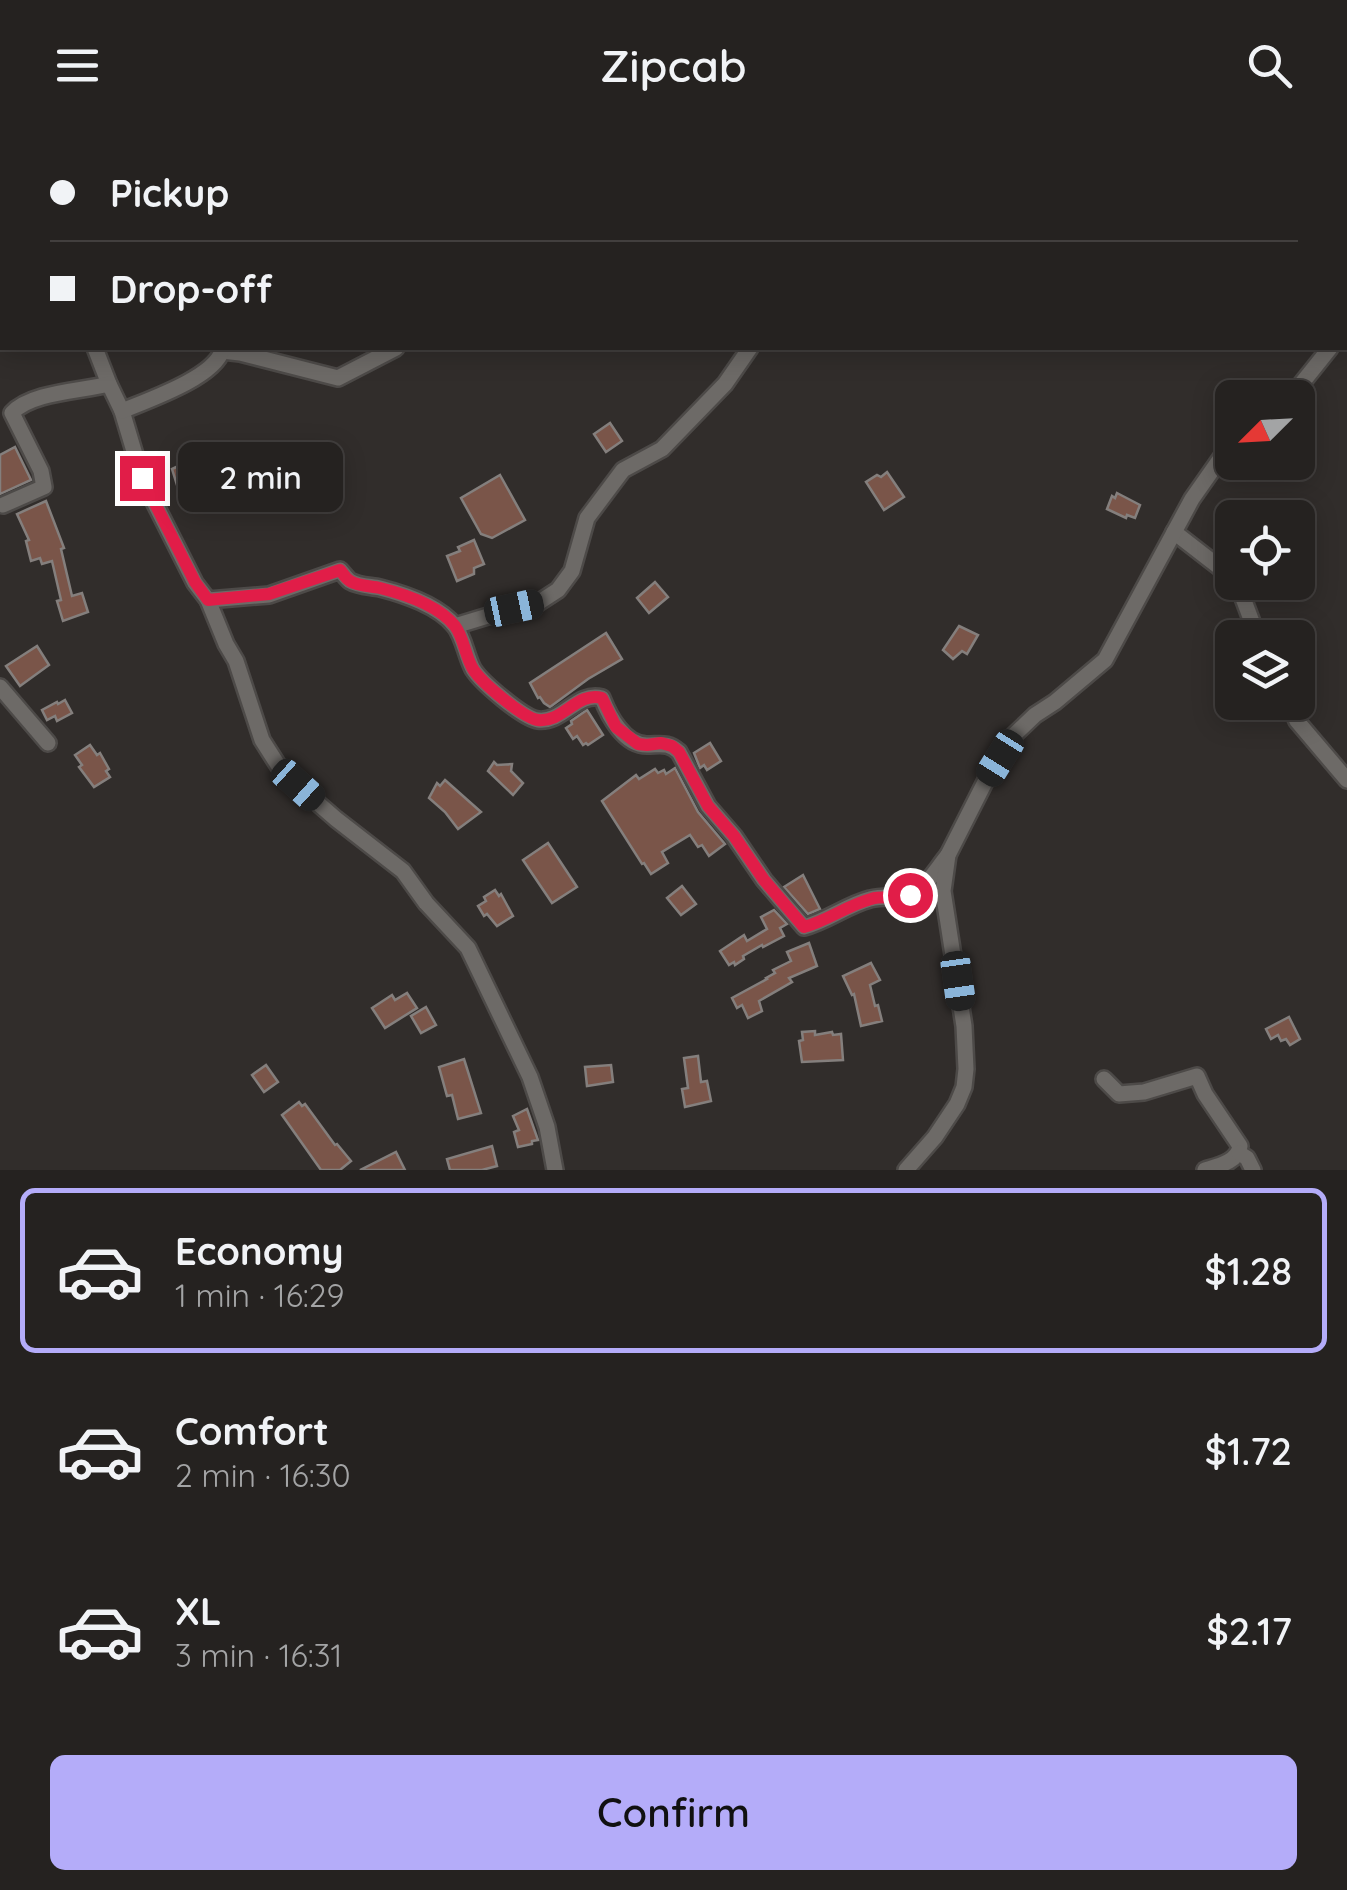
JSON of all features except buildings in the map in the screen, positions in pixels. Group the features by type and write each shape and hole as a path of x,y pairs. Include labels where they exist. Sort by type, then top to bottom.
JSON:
{"street":[{"path":"96,350 122,411 142,478 208,600 236,661 258,730 272,758 283,773 336,819 403,871 468,948 530,1077 547,1128 555,1170"},
{"path":"122,411 206,371 219,362 222,350 338,378 392,350"},
{"path":"455,626 538,602 558,590 572,571 587,518 623,470 662,448 725,384 749,350"},
{"path":"1304,380 1328,350"},
{"path":"3,505 44,487 41,471 12,412 20,404 65,391 109,384"},
{"path":"208,600 269,594 340,570 350,582 422,601 455,626 473,669 487,687 523,714 538,720 550,719 585,698 602,698 616,727 638,744 672,746 690,769 708,806 804,927 871,899 902,898 921,888 948,855 1014,735 1106,660 1192,499 1215,466"},
{"path":"1174,532 1215,565"},
{"path":"0,687 48,743"},
{"path":"1298,720 1347,780"},
{"path":"906,1170 935,1137 964,1087 964,1026 943,891 948,855"},
{"path":"1104,1079 1120,1094 1132,1094 1196,1076 1240,1146 1239,1152 1223,1164 1204,1170"},
{"path":"1239,1152 1253,1170"}],"route":[{"path":"142,478 208,600 269,594 340,570 350,582 422,601 455,626 473,669 487,687 523,714 538,720 550,719 585,698 602,698 616,727 638,744 661,743 679,752 708,806 804,927 871,899 910,895"}]}
